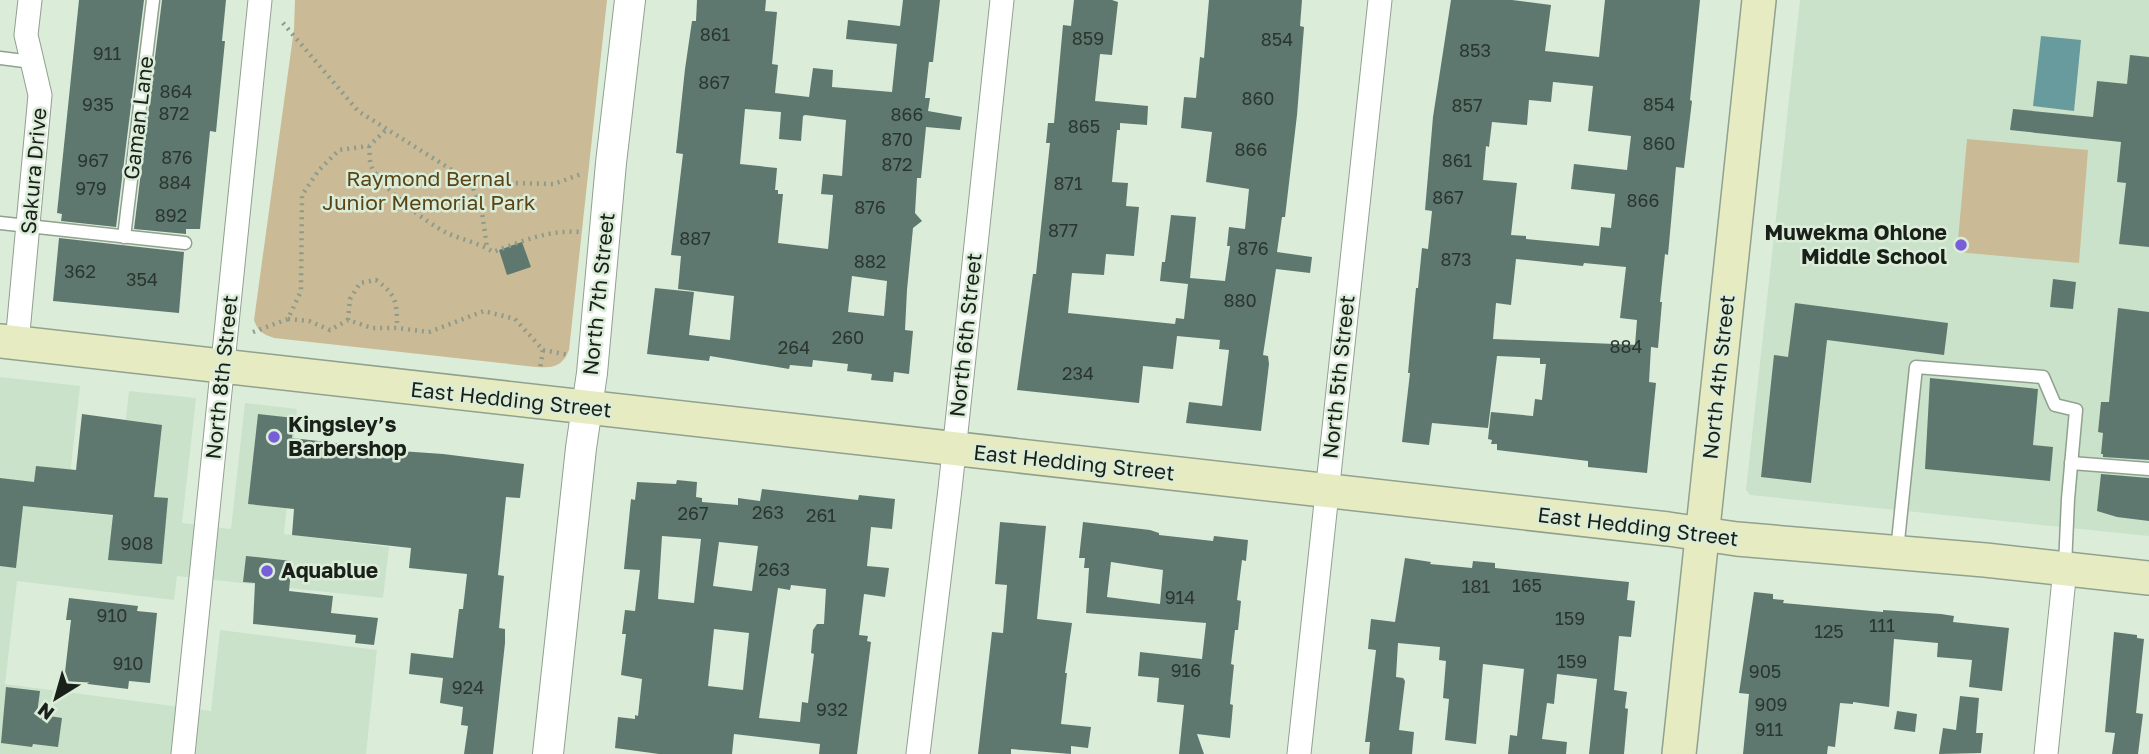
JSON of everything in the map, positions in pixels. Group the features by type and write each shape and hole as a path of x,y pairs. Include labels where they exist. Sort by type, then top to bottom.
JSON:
{"main road":[{"name":"North 4th Street","path":"1679,754 1759,0"},
{"name":"East Hedding Street","path":"8,342 1702,534 2149,578"}],"street":[{"name":"Sakura Drive","path":"8,342 29,227 40,95 26,35 30,0"},
{"name":"North 8th Street","path":"183,754 260,0"},
{"name":"North 7th Street","path":"548,754 592,373 630,0"},
{"name":"North 6th Street","path":"918,754 954,450 1002,0"},
{"name":"North 5th Street","path":"1299,754 1380,0"},
{"path":"2046,754 2065,569"}],"lane":[{"name":"Gaman Lane","path":"124,237 153,0"},
{"path":"0,58 32,62"},
{"path":"0,223 185,243"},
{"path":"1897,552 1916,367 2043,377 2055,405 2076,410 2065,569"},
{"path":"2071,463 2149,469"}],"path":[{"path":"283,23 358,111 471,182 554,184 588,172"},
{"path":"288,319 301,291 302,195 319,170 339,150 369,146 387,130"},
{"path":"369,146 371,167 398,198 420,217 446,233 494,252 561,230 605,231"},
{"path":"471,182 482,212 487,248"},
{"path":"348,320 350,299 360,283 376,280 391,290 397,304 397,328"},
{"path":"253,332 288,319 309,321 330,330 348,320 372,328 429,332 484,311 515,319 543,350 569,355"},
{"path":"540,369 543,350"}],"shaded area":[{"name":"Muwekma Ohlone Middle School","path":"1800,0 2149,0 2149,536 1750,495 1746,490"},
{"path":"0,377 80,386 66,511 115,516 129,391 196,398 182,523 231,529 245,403 297,409 284,534 389,547 383,598 177,576 174,600 17,581 5,684 211,711 220,630 377,650 366,754 0,754"}],"green space":[{"name":"Raymond Bernal Junior Memorial Park","path":"295,0 607,0 569,350 560,363 552,367 536,367 274,338 259,330 254,320 294,29"},
{"path":"1967,139 2088,150 2079,263 1957,252"}],"water":[{"path":"2041,36 2081,40 2074,111 2033,106"}],"building":[{"path":"79,0 144,0 116,227 61,221 62,214 57,213"},
{"path":"162,0 226,0 222,41 225,41 216,132 210,131 200,229 186,229 186,234 134,229"},
{"path":"697,0 766,0 765,11 777,12 772,64 778,65 775,93 809,97 813,68 833,70 832,87 892,92 897,44 846,39 848,20 900,26 903,0 940,0 933,62 929,62 925,98 930,98 928,111 962,117 960,130 926,127 921,178 917,178 915,213 922,221 913,228 907,290 905,330 913,331 909,374 894,372 893,382 871,380 872,374 847,371 848,364 813,360 812,367 790,365 789,369 710,356 709,361 647,354 655,288 694,292 689,335 730,340 734,296 678,289 681,256 671,255 683,154 676,153 692,21 696,21","holes":["745,109 781,112 779,139 801,141 805,115 846,120 842,176 823,174 821,194 833,195 828,249 778,243 783,194 778,194 778,190 775,190 777,168 740,164","852,276 887,281 884,316 848,312"]},
{"path":"1074,0 1118,2 1112,55 1100,54 1095,101 1148,106 1147,125 1120,123 1112,182 1128,183 1126,206 1139,207 1134,256 1106,254 1104,275 1072,273 1068,313 1175,324 1176,318 1184,319 1188,284 1160,281 1171,215 1196,217 1190,278 1225,281 1230,246 1227,246 1229,227 1245,229 1249,189 1206,182 1212,132 1181,128 1184,97 1196,98 1200,57 1204,58 1209,0 1302,0 1300,26 1304,27 1297,115 1285,217 1282,217 1277,252 1312,257 1310,273 1276,269 1263,355 1268,356 1269,364 1261,431 1186,423 1189,402 1222,406 1229,350 1219,349 1220,340 1177,336 1173,369 1143,366 1139,403 1017,390 1033,274 1036,274 1050,143 1046,143 1048,123 1054,123 1063,25 1071,26"},
{"path":"1451,0 1512,0 1551,5 1545,51 1599,57 1605,0 1700,0 1684,168 1676,167 1668,255 1665,254 1660,302 1658,348 1651,347 1649,382 1656,383 1647,473 1588,467 1588,461 1497,450 1497,444 1491,444 1492,440 1488,439 1491,412 1533,416 1535,399 1542,400 1546,364 1540,364 1540,358 1497,356 1488,428 1432,423 1429,445 1402,442 1416,288 1422,248 1428,249 1432,211 1425,210 1433,117","holes":["1553,82 1593,86 1588,131 1631,136 1627,170 1574,164 1571,189 1615,194 1611,228 1601,227 1599,246 1526,239 1526,236 1511,235 1517,183 1483,180 1486,146 1489,147 1492,122 1527,125 1529,100 1551,102","1516,259 1583,266 1584,263 1626,267 1620,318 1637,320 1635,345 1493,339 1496,303 1511,305"]},
{"path":"2130,55 2149,57 2149,247 2119,244 2126,183 2117,182 2121,142 2010,130 2013,109 2093,117 2097,81 2127,84"},
{"path":"59,238 184,252 179,313 53,301"},
{"path":"522,242 531,267 507,275 499,250"},
{"path":"2053,279 2076,282 2073,309 2050,307"},
{"path":"1795,303 1948,323 1944,355 1827,340 1811,483 1761,477 1774,355 1788,357"},
{"path":"2118,308 2149,312 2149,460 2103,457 2101,454 2103,433 2098,432 2101,402 2109,402"},
{"path":"1930,378 2038,389 2033,445 2053,447 2050,481 1925,469"},
{"path":"82,414 162,425 154,497 168,498 162,564 108,560 113,515 23,506 16,568 0,566 0,478 34,482 36,466 76,470"},
{"path":"258,414 294,418 292,438 371,449 524,464 520,498 506,497 498,575 504,576 499,628 505,629 505,643 493,754 464,754 468,726 461,725 463,707 440,703 443,678 409,674 411,653 453,658 459,609 463,609 467,574 409,568 411,548 292,535 294,509 248,504"},
{"path":"2101,474 2149,478 2149,521 2117,517 2097,511"},
{"path":"677,480 697,482 696,497 702,498 702,502 738,505 738,498 760,501 762,489 858,500 859,495 895,499 892,529 871,527 867,566 889,568 885,597 864,594 859,635 868,636 867,641 871,642 857,754 819,754 820,744 734,734 732,754 659,754 615,748 618,717 635,719 635,715 638,716 642,679 621,675 626,634 622,634 625,610 635,611 640,570 624,569 631,499 635,500 637,482 676,484","holes":["662,536 701,539 694,603 658,599","719,542 758,546 752,591 713,586","791,585 826,589 824,624 817,624 813,630 811,653 814,654 808,703 802,702 800,722 759,718 778,588 790,590","714,629 749,633 743,690 708,686"]},
{"path":"1000,522 1046,526 1037,619 1072,623 1061,724 1091,727 1088,748 1071,746 1071,754 1011,749 1011,754 978,754 992,632 1003,633 1007,585 995,584"},
{"path":"1083,522 1213,541 1214,536 1248,540 1246,561 1242,560 1237,600 1241,601 1238,630 1235,630 1231,664 1234,665 1230,738 1197,734 1204,754 1179,754 1184,705 1157,702 1159,678 1138,676 1140,652 1202,659 1206,623 1086,613 1089,568 1084,568 1085,558 1079,558","holes":["1111,562 1163,570 1160,604 1107,597"]},
{"path":"246,556 292,561 289,591 333,596 331,613 378,618 374,645 355,643 356,635 253,624 255,583 243,582"},
{"path":"1405,558 1431,562 1430,564 1472,568 1473,561 1495,563 1495,568 1629,582 1627,600 1635,601 1631,637 1619,636 1614,690 1627,692 1624,754 1589,754 1597,679 1557,674 1554,704 1547,703 1542,739 1567,742 1566,754 1508,754 1510,735 1517,736 1524,669 1483,664 1476,744 1445,740 1449,699 1443,698 1446,661 1439,660 1440,647 1398,643 1396,677 1405,681 1399,730 1414,732 1412,754 1369,754 1370,742 1365,742 1376,650 1368,649 1371,619 1395,622"},
{"path":"1754,592 1773,594 1773,599 1784,600 1783,603 1941,614 1954,616 1953,622 2009,628 2002,691 1969,687 1972,660 1937,657 1938,643 1894,639 1889,707 1840,703 1835,747 1828,746 1827,754 1743,754 1749,694 1739,693"},
{"path":"69,598 138,606 137,611 157,613 150,683 129,681 128,689 64,681 71,620 66,620"},
{"path":"2114,632 2137,635 2137,638 2144,639 2136,713 2143,714 2138,754 2112,754 2115,733 2105,732"},
{"path":"6,687 40,691 37,714 62,718 58,747 1,743"},
{"path":"1960,696 1979,698 1976,733 1983,733 1981,753 1939,754 1943,728 1956,730"},
{"path":"1897,711 1917,714 1915,732 1894,729"}],"place":[{"name":"Muwekma Ohlone Middle School","path":"1961,245"},
{"name":"Kingsley’s Barbershop","path":"274,437"},
{"name":"Aquablue","path":"267,571"}]}
